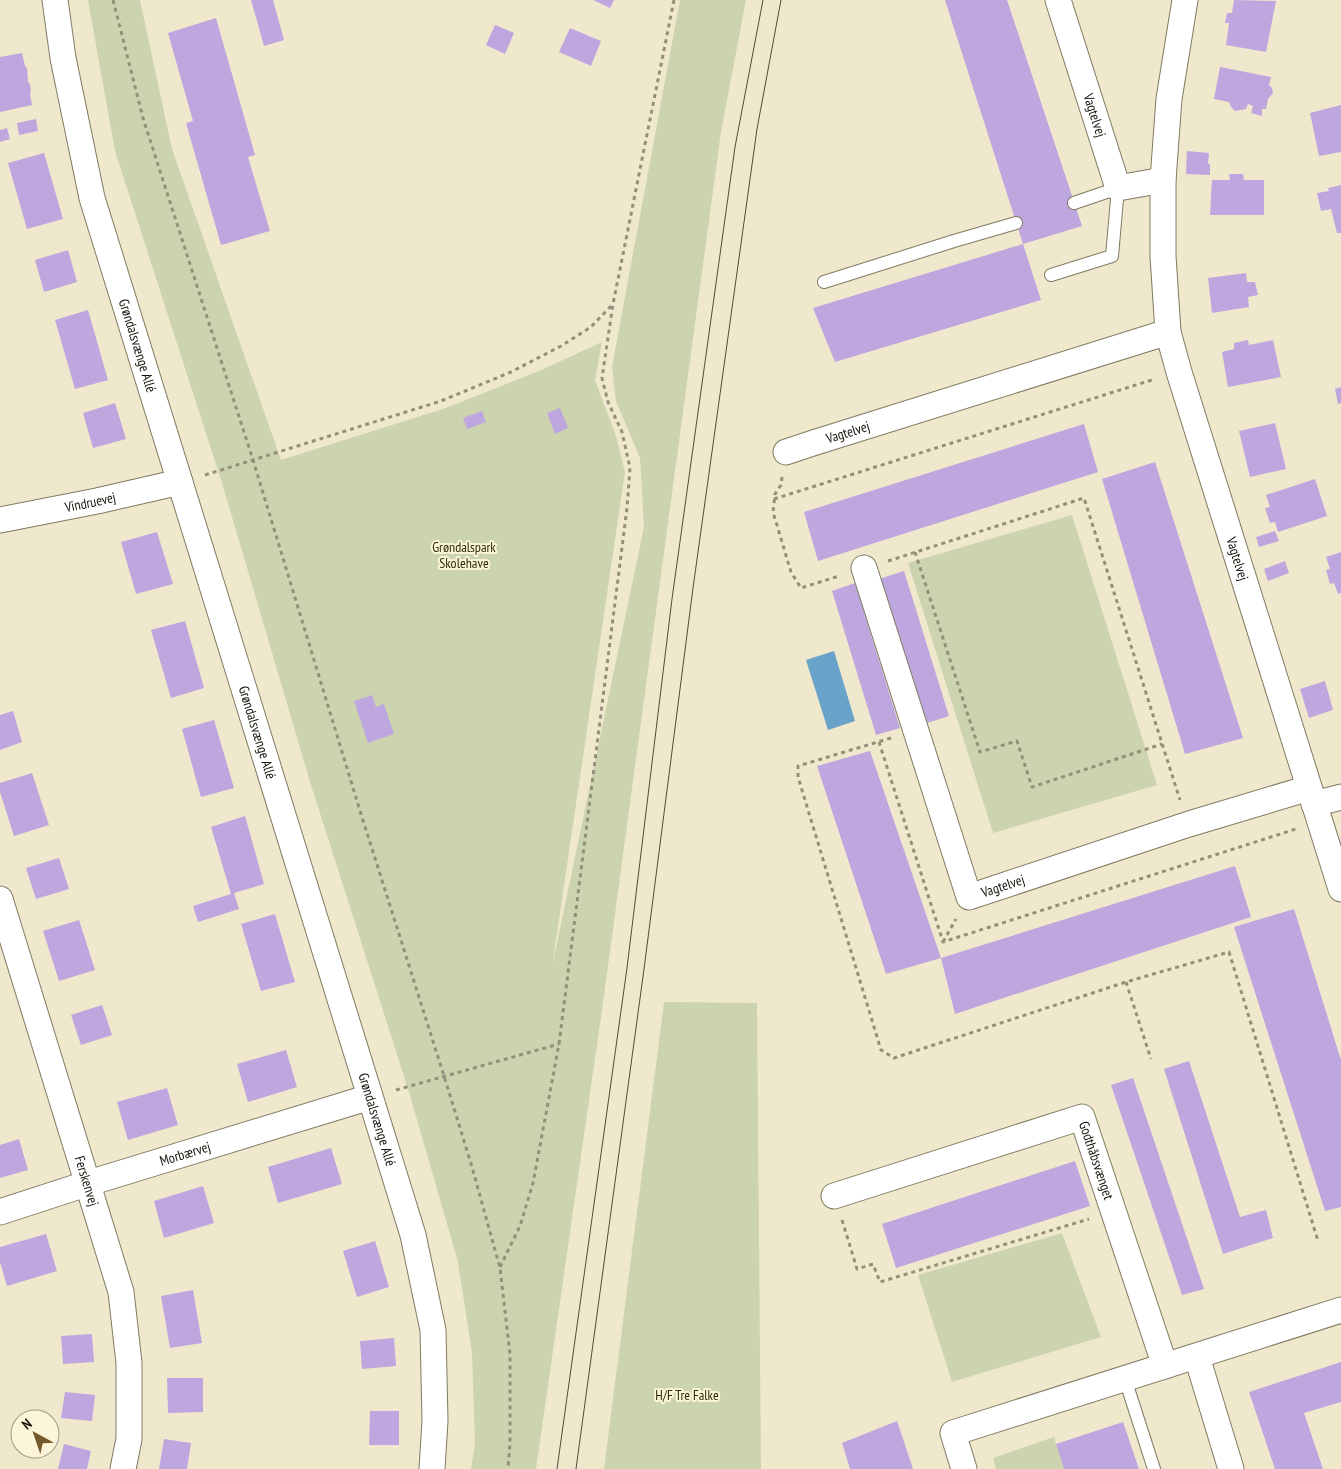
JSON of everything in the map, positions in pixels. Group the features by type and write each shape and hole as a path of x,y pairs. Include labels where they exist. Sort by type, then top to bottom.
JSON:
{"street":[{"name":"Grøndalsvænge Allé","path":"55,0 63,58 92,198 413,1235 433,1330 435,1422 432,1469"},
{"name":"Vagtelvej","path":"1058,0 1118,188"},
{"name":"Vagtelvej","path":"1185,0 1169,99 1163,180 1163,256 1168,332 1341,889"},
{"path":"1118,188 1163,180"},
{"name":"Vagtelvej","path":"786,452 1168,332"},
{"name":"Vindruevej","path":"0,520 180,482"},
{"name":"Vagtelvej","path":"864,568 969,897 1189,824 1312,796 1341,797"},
{"name":"Ferskenvej","path":"0,899 121,1292 129,1363 129,1439 123,1469"},
{"name":"Morbærvej","path":"0,1212 89,1183 370,1098"},
{"name":"Godthåbsvænget","path":"834,1196 1082,1117 1166,1366"},
{"path":"964,1469 953,1433 1341,1310"},
{"path":"1197,1357 1231,1469"}],"lane":[{"path":"1051,275 1112,256 1118,188 1074,203"},
{"path":"824,282 1016,223"},
{"path":"1125,1379 1154,1469"}],"path":[{"path":"113,0 143,118 253,460 361,814 472,1167 500,1268 510,1354 510,1443 508,1469"},
{"path":"500,1268 520,1226 533,1183 559,1044 630,468 622,432 608,402 602,378 613,304 674,0"},
{"path":"180,482 441,401 511,372 561,346 590,327 613,304"},
{"path":"774,499 1179,372"},
{"path":"786,452 781,485 775,494 773,512 791,572 801,588 1084,498 1189,824"},
{"path":"915,552 980,752 1017,740 1032,787 1162,744"},
{"path":"916,730 798,766 798,776 881,1050 894,1058 1126,982 1229,952 1318,1240"},
{"path":"1126,982 1151,1059"},
{"path":"370,1098 559,1044"},
{"path":"834,1196 857,1269 873,1264 880,1282 1113,1210"}],"green space":[{"name":"Grøndalspark Skolehave","path":"88,0 140,0 172,149 281,460 446,408 539,371 602,342 595,380 616,436 625,472 552,967 644,527 640,458 616,401 612,367 680,0 746,0 721,132 602,1010 536,1469 471,1469 475,1444 472,1353 458,1262 409,1092 311,785 222,483 115,151"},
{"path":"1072,515 1157,785 993,833 908,563"},
{"name":"H/F Tre Falke","path":"664,1002 757,1003 761,1469 604,1469"},
{"path":"1062,1233 1101,1337 952,1382 918,1275"},
{"path":"1054,1437 1064,1469 996,1469 993,1458"}],"water":[{"path":"834,651 855,721 828,730 806,660"}],"building":[{"path":"251,0 273,0 284,40 264,46"},
{"path":"593,0 614,0 610,8"},
{"path":"945,0 1007,0 1082,226 1023,244"},
{"path":"1234,0 1276,1 1266,52 1226,45 1229,23 1225,23 1227,13 1232,13"},
{"path":"216,18 255,155 248,157 270,231 221,245 186,123 193,121 168,33"},
{"path":"495,25 514,33 505,54 486,45"},
{"path":"570,28 601,41 591,66 559,52"},
{"path":"22,53 27,68 32,105 0,112 0,57"},
{"path":"1220,67 1271,77 1269,85 1273,93 1268,99 1266,109 1262,109 1262,116 1251,113 1253,106 1248,104 1246,109 1235,111 1229,102 1214,99"},
{"path":"1341,105 1341,152 1319,156 1310,113"},
{"path":"36,119 38,131 19,135 17,123"},
{"path":"7,128 10,139 0,142 0,130"},
{"path":"1187,151 1209,153 1210,175 1186,174"},
{"path":"44,153 63,219 27,229 8,163"},
{"path":"1229,174 1243,174 1244,180 1264,180 1264,215 1210,215 1212,180 1230,180"},
{"path":"1341,185 1341,233 1337,233 1331,209 1321,211 1317,193 1329,191 1328,188"},
{"path":"1023,244 1041,300 835,362 813,308"},
{"path":"68,250 77,282 44,292 35,260"},
{"path":"1246,273 1247,282 1255,282 1258,295 1248,297 1249,307 1212,313 1208,278"},
{"path":"88,310 108,380 75,389 55,320"},
{"path":"1248,340 1249,345 1273,340 1281,377 1228,387 1222,352 1234,349 1234,343"},
{"path":"1341,387 1341,403 1338,404 1335,389"},
{"path":"115,403 126,439 93,448 83,413"},
{"path":"560,408 568,428 555,434 547,413"},
{"path":"482,411 486,422 467,429 463,418"},
{"path":"1275,423 1286,469 1250,477 1239,431"},
{"path":"1084,424 1098,472 818,561 804,512"},
{"path":"1155,462 1243,738 1185,754 1102,479"},
{"path":"1315,479 1327,516 1278,532 1275,522 1270,523 1265,508 1270,507 1266,495"},
{"path":"1275,531 1279,541 1259,547 1256,537"},
{"path":"157,532 173,584 136,594 121,542"},
{"path":"1341,552 1341,593 1338,594 1334,583 1330,584 1326,570 1330,569 1326,557"},
{"path":"1285,561 1289,573 1268,581 1264,569"},
{"path":"904,571 949,716 924,724 879,579"},
{"path":"855,583 900,728 876,735 832,591"},
{"path":"185,621 204,688 171,698 151,630"},
{"path":"1325,681 1333,710 1309,718 1300,689"},
{"path":"372,695 376,707 384,704 394,734 368,743 354,701"},
{"path":"13,711 22,742 0,750 0,715"},
{"path":"214,720 234,788 201,797 182,729"},
{"path":"870,751 941,958 886,974 817,766"},
{"path":"32,773 49,825 14,836 0,792 0,783"},
{"path":"245,816 264,884 234,893 239,909 198,922 193,906 231,894 211,827"},
{"path":"59,858 69,889 36,899 26,868"},
{"path":"1235,866 1251,917 955,1014 941,958"},
{"path":"1294,909 1341,1060 1341,1207 1325,1211 1234,927"},
{"path":"275,914 295,982 261,991 241,924"},
{"path":"79,920 95,970 59,981 43,931"},
{"path":"102,1005 112,1035 81,1045 71,1015"},
{"path":"286,1050 297,1087 248,1102 237,1064"},
{"path":"1189,1061 1240,1217 1266,1210 1273,1238 1223,1254 1164,1069"},
{"path":"1133,1078 1204,1289 1182,1295 1111,1085"},
{"path":"167,1088 178,1125 128,1140 117,1102"},
{"path":"19,1139 28,1170 0,1178 0,1145"},
{"path":"331,1148 342,1184 278,1203 268,1167"},
{"path":"1075,1161 1090,1206 896,1268 882,1224"},
{"path":"203,1186 214,1223 164,1238 154,1201"},
{"path":"46,1234 57,1271 7,1286 0,1262 0,1247"},
{"path":"375,1241 389,1287 357,1297 343,1251"},
{"path":"193,1290 202,1343 170,1348 161,1296"},
{"path":"92,1334 94,1362 63,1364 61,1336"},
{"path":"394,1338 396,1366 362,1369 360,1341"},
{"path":"1341,1362 1341,1402 1304,1413 1323,1469 1275,1469 1249,1392"},
{"path":"167,1378 203,1378 203,1412 168,1413"},
{"path":"65,1392 95,1395 92,1421 61,1418"},
{"path":"370,1411 399,1411 399,1445 369,1445"},
{"path":"897,1421 913,1469 850,1469 842,1443"},
{"path":"1123,1422 1139,1469 1064,1469 1056,1444"},
{"path":"164,1439 191,1443 187,1469 159,1469"},
{"path":"64,1444 91,1451 87,1469 58,1469"}],"tram line":[{"path":"557,1469 627,968 672,599 735,147 763,0"},
{"path":"576,1469 644,969 693,588 757,129 781,0"}]}
